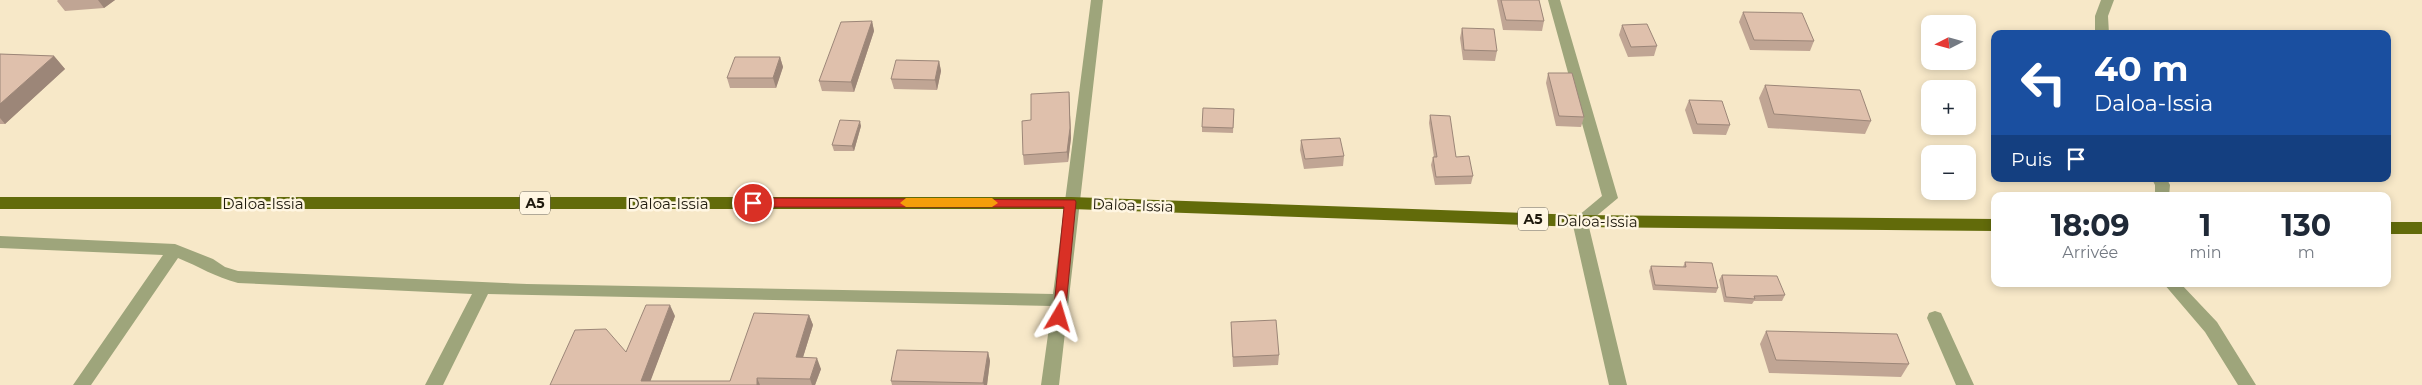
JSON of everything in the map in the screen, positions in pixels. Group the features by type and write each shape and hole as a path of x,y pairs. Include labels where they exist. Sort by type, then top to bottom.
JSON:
{"main road":[{"name":"Daloa-Issia","path":"0,203 1071,202 1580,221 1991,225"},
{"path":"2391,228 2422,228"}],"street":[{"path":"1050,385 1097,0"},
{"path":"1554,0 1610,198 1580,221 1618,385"},
{"path":"2102,30 2101,19 2104,4 2108,0"},
{"path":"0,242 175,250 207,263 220,272 238,277 483,288 1061,300"},
{"path":"82,385 175,250"},
{"path":"2175,287 2211,327 2247,385"},
{"path":"434,385 483,288"},
{"path":"1935,318 1965,385"}],"building":[{"path":"1501,0 1539,0 1544,21 1506,20"},
{"path":"1743,12 1802,13 1814,41 1754,40"},
{"path":"872,21 851,82 819,81 841,22"},
{"path":"1647,24 1657,46 1631,47 1622,25"},
{"path":"1462,28 1494,29 1497,51 1464,50"},
{"path":"0,54 54,56 0,104"},
{"path":"735,57 780,57 773,78 727,78"},
{"path":"896,60 939,61 935,80 891,79"},
{"path":"1548,73 1572,73 1584,117 1559,116"},
{"path":"1765,85 1860,90 1871,121 1774,114"},
{"path":"1069,92 1070,128 1067,152 1023,155 1022,121 1031,120 1031,94"},
{"path":"1689,100 1722,101 1730,125 1697,124"},
{"path":"1203,108 1234,109 1233,128 1202,127"},
{"path":"1430,115 1450,116 1456,157 1469,156 1473,176 1436,177 1433,157 1437,157"},
{"path":"840,120 860,121 852,146 832,145"},
{"path":"1340,138 1344,156 1305,159 1301,140"},
{"path":"1685,262 1712,263 1718,288 1655,285 1651,266 1686,267"},
{"path":"1722,275 1777,276 1785,295 1754,296 1755,299 1726,297"},
{"path":"646,305 670,305 641,381 730,381 754,313 809,315 796,357 817,358 810,379 757,378 757,385 550,385 575,330 606,329 626,352"},
{"path":"1276,320 1279,355 1233,357 1231,322"},
{"path":"1766,331 1897,334 1909,364 1776,360"},
{"path":"897,350 988,352 983,383 891,381"}],"slow traffic":[{"path":"906,203 992,203"}],"route":[{"path":"753,203 1071,202 1059,317"}]}
